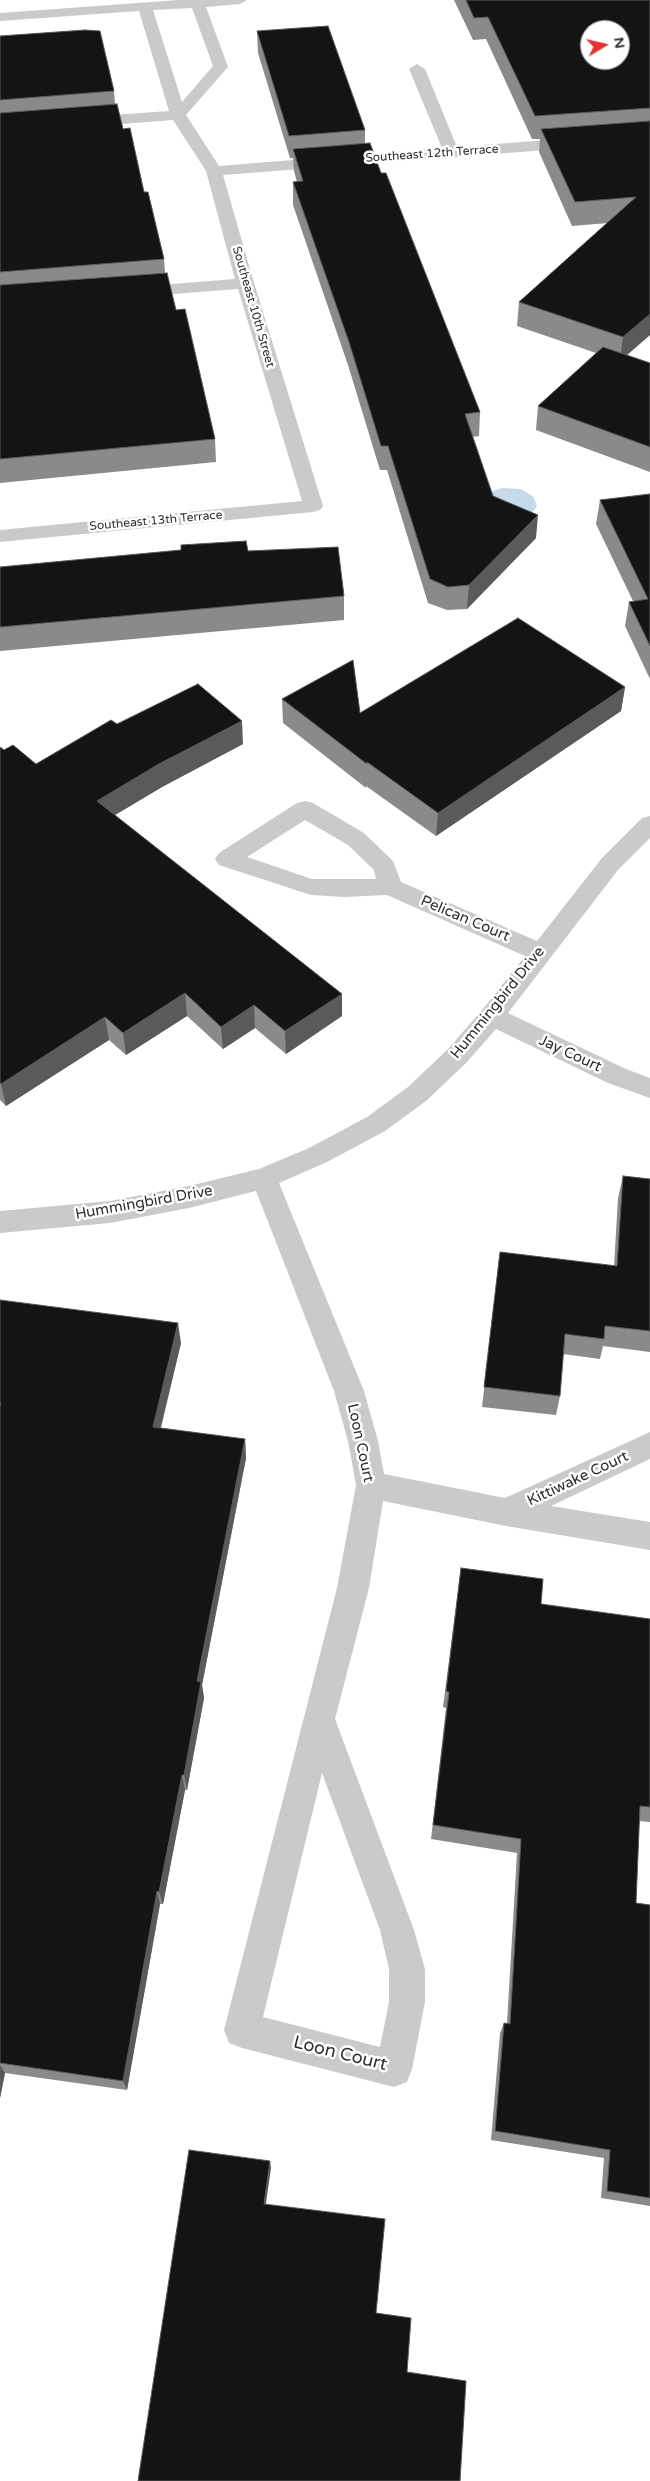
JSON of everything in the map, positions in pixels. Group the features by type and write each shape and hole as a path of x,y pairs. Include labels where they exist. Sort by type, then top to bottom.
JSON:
{"street":[{"path":"0,17 240,0"},
{"path":"66,124 178,115 220,67 197,3"},
{"name":"Southeast 10th Street","path":"145,7 178,115 214,171 245,283 313,506"},
{"path":"417,69 451,152"},
{"name":"Southeast 12th Terrace","path":"214,171 650,137"},
{"path":"119,293 245,283"},
{"name":"Southeast 13th Terrace","path":"0,536 313,506"},
{"name":"Pelican Court","path":"390,887 386,867 356,839 305,809 228,859 311,887 344,890 390,887 540,952"},
{"name":"Hummingbird Drive","path":"0,1222 110,1212 189,1197 264,1178 318,1155 376,1124 417,1094 457,1056 492,1016 610,864 650,824"},
{"name":"Jay Court","path":"492,1016 608,1072 650,1088"},
{"name":"Loon Court","path":"264,1178 349,1391 363,1441 371,1485 353,1588 319,1719 242,2030 394,2069 407,2002 407,1969 397,1930 319,1719"},
{"name":"Kittiwake Court","path":"506,1512 650,1445"},
{"name":"Kittiwake Court","path":"371,1485 506,1512 650,1536"}],"water":[{"path":"503,488 520,489 533,496 537,506 529,515 485,497 495,490"}],"building":[{"path":"466,0 650,0 650,108 535,116 488,17 474,18"},
{"path":"328,26 365,130 289,136 257,31"},
{"path":"85,30 100,31 114,91 0,100 0,36"},
{"path":"117,104 123,129 130,128 144,192 148,192 164,259 0,272 0,113"},
{"path":"650,121 650,314 623,337 519,302 636,197 575,202 541,129"},
{"path":"370,143 381,173 386,173 480,412 465,414 493,496 538,515 469,585 448,587 430,579 388,446 381,446 349,342 293,182 303,181 293,149"},
{"path":"167,273 176,310 185,309 215,439 0,459 0,285"},
{"path":"603,347 650,363 650,447 538,406"},
{"path":"650,494 650,646 629,602 648,599 600,500"},
{"path":"246,541 248,551 338,547 344,596 0,627 0,567 181,550 181,545"},
{"path":"518,618 625,687 438,813 367,762 367,764 282,699 353,660 360,713"},
{"path":"198,684 242,721 159,764 97,801 342,994 285,1031 254,1005 221,1027 185,993 123,1033 105,1017 1,1084 0,747 4,750 13,745 36,764 111,720 117,724"},
{"path":"623,1176 650,1179 650,1331 605,1326 604,1339 565,1334 560,1396 484,1387 500,1252 617,1266"},
{"path":"0,1300 178,1323 153,1427 245,1439 197,1681 201,1682 184,1775 182,1775 159,1892 157,1891 123,2081 0,2063"},
{"path":"461,1568 543,1579 541,1604 650,1619 650,1807 640,1806 636,1903 650,1905 650,2198 607,2191 610,2150 495,2131 504,2023 510,2024 521,1839 433,1825 449,1692 446,1691"},
{"path":"189,2150 270,2161 264,2204 385,2219 376,2313 411,2318 407,2372 466,2381 460,2481 138,2481"}]}
